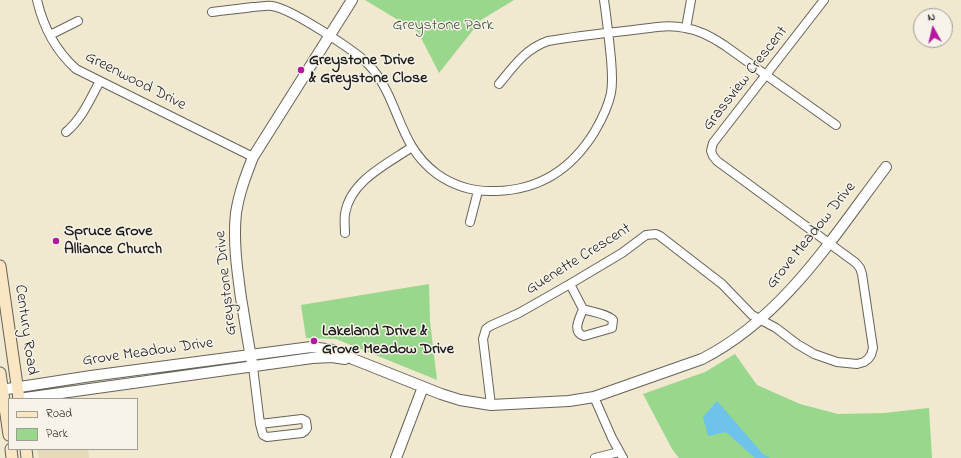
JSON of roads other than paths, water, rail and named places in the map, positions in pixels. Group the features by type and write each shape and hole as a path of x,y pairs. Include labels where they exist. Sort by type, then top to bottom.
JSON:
{"main road":[{"name":"Century Road","path":"0,266 19,398"},
{"name":"Century Road","path":"0,373 8,428"}],"street":[{"name":"Greenwood Drive","path":"37,0 42,18 56,46 69,63 76,69 253,157"},
{"name":"Greystone Drive","path":"253,367 237,268 235,241 236,212 243,183 253,157 352,0"},
{"path":"212,12 270,6 279,7 329,36 360,56 374,72 387,93 405,136 418,156 437,174 462,187 478,191 504,191 521,189 534,185 557,173 579,154 599,125 611,94 613,78 609,32 604,0"},
{"path":"686,28 691,0"},
{"name":"Grassview Crescent","path":"824,0 713,143 710,151 717,161 829,243"},
{"path":"50,35 78,21"},
{"path":"499,84 522,56 538,44 560,39 609,32 665,26 686,28 706,34 724,45 836,125"},
{"path":"66,132 80,118 100,81"},
{"path":"345,233 345,215 348,204 360,184 412,147"},
{"name":"Grove Meadow Drive","path":"3,396 17,387 311,346 333,350 460,400 491,405 569,401 594,397 702,359 731,342 759,320 801,278 886,167"},
{"path":"470,222 478,191"},
{"name":"Guenette Crescent","path":"491,405 483,339 486,329 519,313 570,284 622,253 646,235 656,234 660,236 717,280 748,312 759,320 776,328 797,344 814,354 837,362 857,364 864,362 871,355 873,348 862,274 860,268 829,243"},
{"path":"570,284 583,309 599,315 610,316 613,320 612,328 584,336 580,334 577,331 577,326 583,309"},
{"name":"Grove Meadow Drive","path":"26,398 312,358 332,357 353,359"},
{"path":"253,367 261,433 267,437 302,433 307,428 306,421 302,418 260,424"},
{"path":"396,458 424,387"},
{"path":"594,397 621,455 595,458"}],"water":[{"path":"717,401 763,454 770,458 755,458 726,432 708,436 703,417"}],"place":[{"name":"Greystone Drive & Greystone Close","path":"301,70"},
{"name":"Spruce Grove Alliance Church","path":"56,241"},
{"name":"Lakeland Drive & Grove Meadow Drive","path":"314,341"}],"park label":[{"name":"Greystone Park","path":"443,26"}]}
